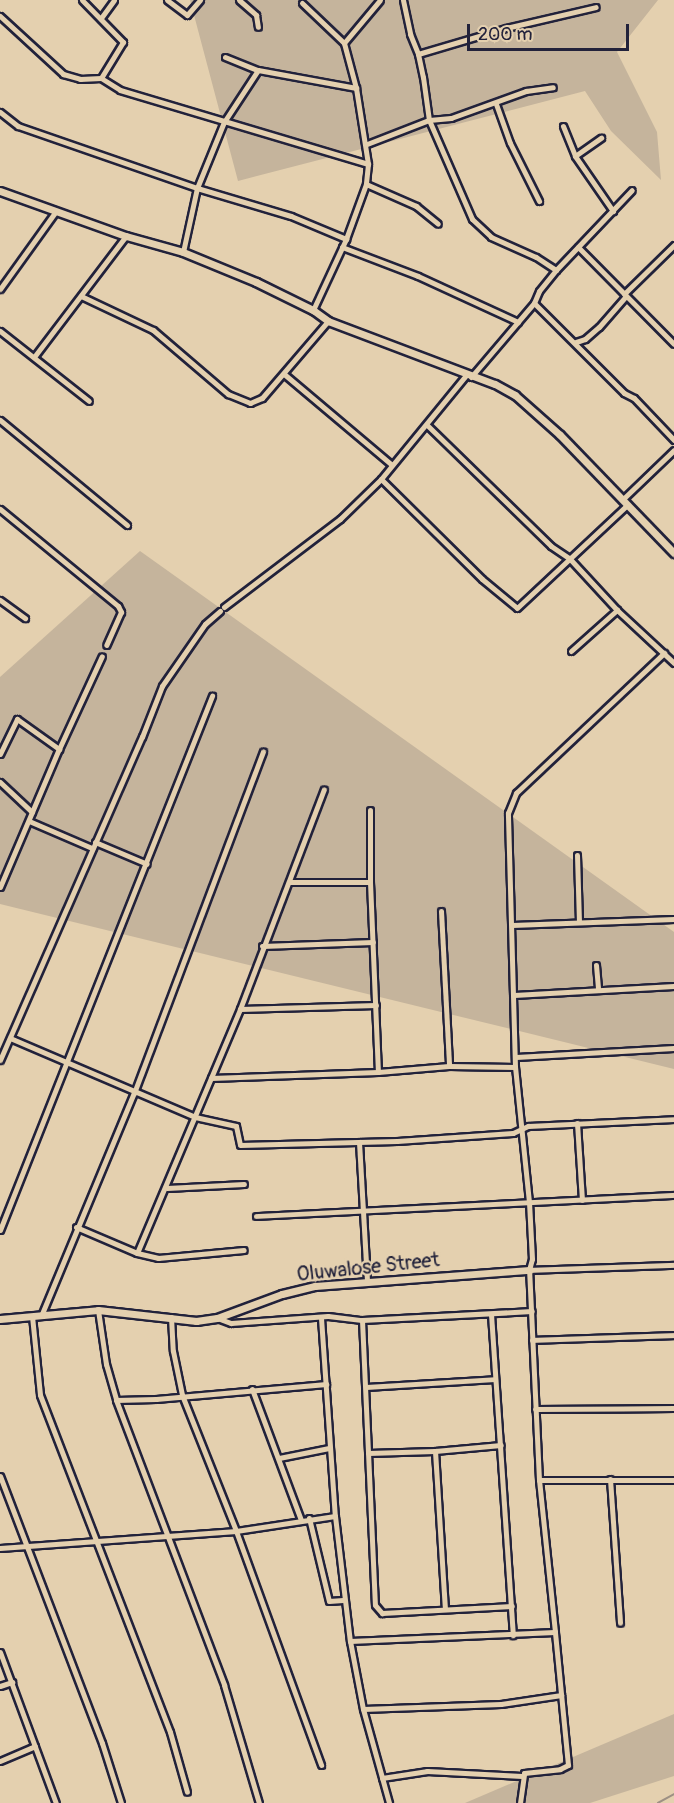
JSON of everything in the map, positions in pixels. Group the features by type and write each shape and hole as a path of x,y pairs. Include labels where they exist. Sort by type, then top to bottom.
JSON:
{"street":[{"path":"82,0 123,42 101,78"},
{"path":"101,18 114,0"},
{"path":"167,0 188,15 200,0"},
{"path":"239,0 256,15 258,27"},
{"path":"344,43 380,0"},
{"path":"403,0 410,34 418,54 429,120 472,219 491,237 536,257 556,270"},
{"path":"302,3 344,43 356,88 367,144 368,164 366,184 346,239 313,310"},
{"path":"418,54 506,28 596,7"},
{"path":"0,16 63,74 80,79 101,78 120,90 368,164"},
{"path":"225,57 258,70 356,88"},
{"path":"183,252 196,188 224,122 258,70"},
{"path":"367,144 429,120 451,118 526,91 553,87"},
{"path":"495,104 510,143 539,201"},
{"path":"0,112 18,126 196,188 291,216 346,239"},
{"path":"563,126 575,156 614,211"},
{"path":"575,156 602,138"},
{"path":"366,184 416,206 438,224"},
{"path":"0,1060 162,686 205,624 340,519 381,479 534,303 539,291 556,270 632,190"},
{"path":"0,191 126,236 183,252 256,282 313,310 328,321 495,384 515,395 560,435 674,553"},
{"path":"0,289 56,211"},
{"path":"34,357 126,236"},
{"path":"576,342 585,339 599,327 625,295 674,245"},
{"path":"342,247 418,276 518,322"},
{"path":"578,247 674,344"},
{"path":"81,296 153,330 228,394 241,401 256,403 284,374 328,321"},
{"path":"534,303 674,440"},
{"path":"0,332 89,401"},
{"path":"284,374 392,465"},
{"path":"0,420 127,525"},
{"path":"427,425 551,546 570,559 617,610 674,663"},
{"path":"381,479 513,607 520,607 570,559 674,450"},
{"path":"0,509 118,606 121,612 106,645"},
{"path":"0,600 25,618"},
{"path":"571,651 617,610"},
{"path":"382,1778 427,1771 522,1776 529,1772 560,1769 568,1765 539,1480 529,1270 532,1259 529,1202 515,1067 508,833 510,802 664,653"},
{"path":"0,887 102,656"},
{"path":"0,1230 212,696"},
{"path":"0,754 17,719 59,749"},
{"path":"41,1316 76,1227 134,1093 262,752"},
{"path":"0,782 32,812"},
{"path":"137,1253 167,1188 240,1009 262,946 324,789"},
{"path":"370,810 370,882 378,1072"},
{"path":"29,821 147,864"},
{"path":"577,855 579,922"},
{"path":"0,869 6,874"},
{"path":"289,882 370,882"},
{"path":"441,911 448,1066"},
{"path":"512,925 674,919"},
{"path":"262,946 373,942"},
{"path":"596,965 597,989"},
{"path":"514,995 674,986"},
{"path":"240,1009 376,1005"},
{"path":"9,1038 195,1117 236,1126 240,1145 359,1142 513,1133 521,1129 577,1123 674,1119"},
{"path":"516,1057 674,1048"},
{"path":"211,1078 378,1072 448,1066 515,1067"},
{"path":"577,1123 582,1200"},
{"path":"359,1142 367,1281"},
{"path":"167,1188 244,1184"},
{"path":"256,1216 674,1195"},
{"path":"76,1227 137,1253 158,1258 244,1250"},
{"name":"Oluwalose Street","path":"0,1319 98,1310 196,1321 217,1318 298,1290 367,1281 529,1270 674,1265"},
{"path":"98,1310 106,1364 116,1400 225,1685 259,1803"},
{"path":"217,1318 231,1323 337,1316 362,1320 532,1311"},
{"path":"490,1314 513,1635"},
{"path":"32,1316 40,1395 170,1732 187,1792"},
{"path":"171,1317 173,1351 182,1395 236,1531 321,1765"},
{"path":"321,1318 329,1448 343,1600 363,1709 389,1803"},
{"path":"362,1320 375,1605 382,1613 512,1606"},
{"path":"532,1340 674,1335"},
{"path":"366,1387 495,1379"},
{"path":"116,1400 326,1384"},
{"path":"252,1389 301,1520"},
{"path":"535,1408 674,1408"},
{"path":"368,1453 435,1452 501,1445"},
{"path":"279,1458 329,1448"},
{"path":"435,1452 445,1610"},
{"path":"0,1476 102,1743 122,1803"},
{"path":"610,1479 620,1623"},
{"path":"539,1480 674,1480"},
{"path":"0,1548 27,1544 97,1542 236,1531 309,1518 335,1516"},
{"path":"309,1518 329,1601 343,1600"},
{"path":"350,1641 555,1632"},
{"path":"0,1652 56,1803"},
{"path":"0,1686 12,1682"},
{"path":"363,1709 501,1704 561,1695"},
{"path":"0,1761 35,1746"},
{"path":"520,1803 522,1776"}],"shaded area":[{"path":"190,0 658,0 617,52 657,132 661,180 611,131 585,91 238,181"},
{"path":"140,551 674,932 674,1069 0,904 0,677"},
{"path":"674,1714 674,1776 590,1803 465,1803"}],"waterway":[{"path":"658,1803 674,1794"}]}
